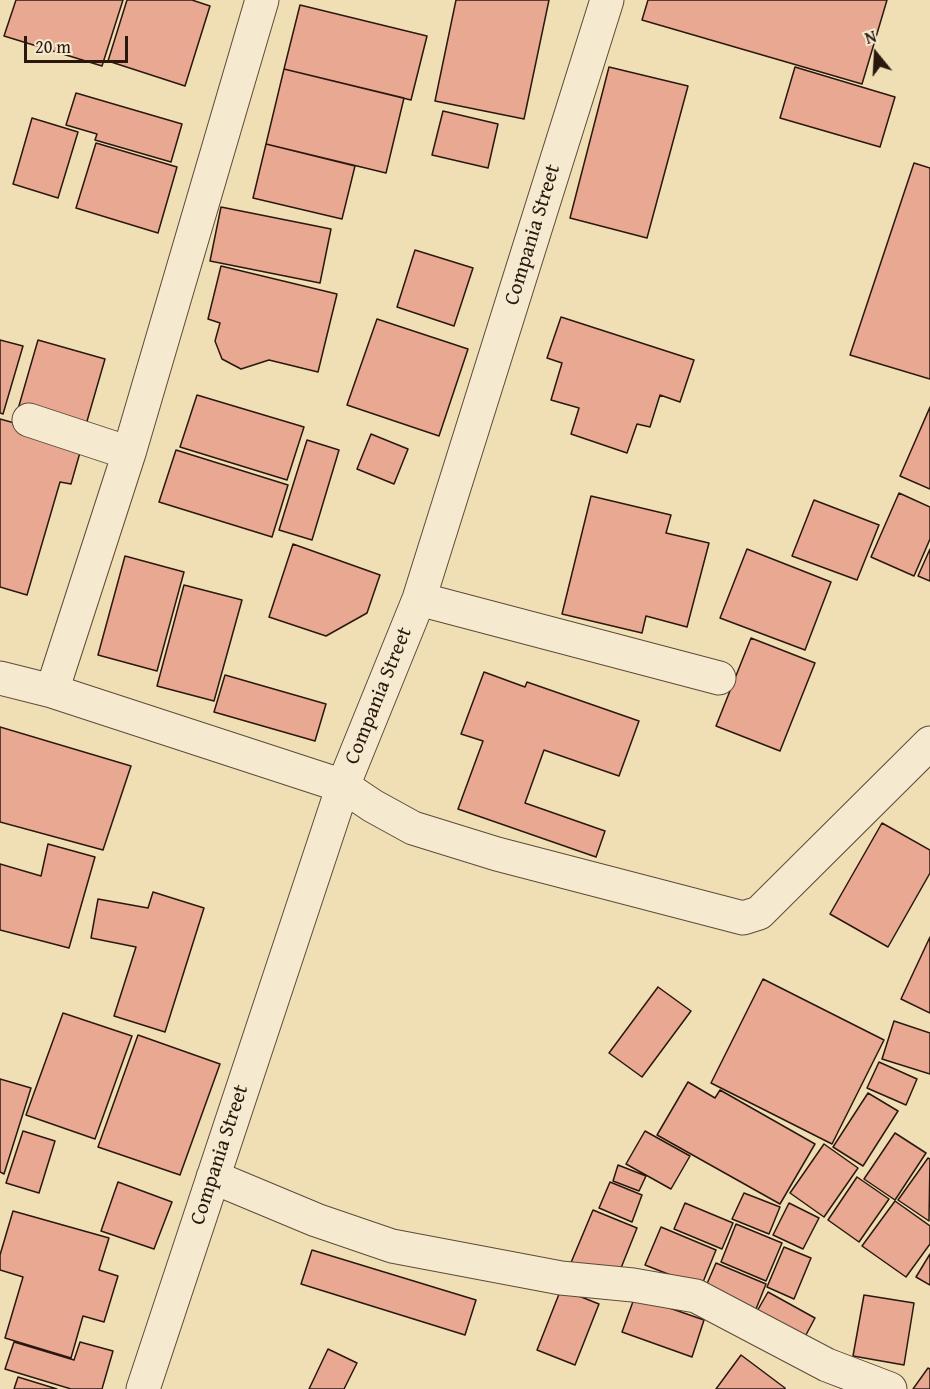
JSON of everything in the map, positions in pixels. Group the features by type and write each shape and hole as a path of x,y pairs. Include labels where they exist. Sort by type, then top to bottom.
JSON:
{"street":[{"path":"52,691 129,453 262,0"},
{"name":"Compania Street","path":"143,1389 343,786 419,599 607,0"},
{"path":"29,420 129,453"},
{"path":"419,599 718,678"},
{"path":"0,678 52,691 343,786 413,828 498,854 743,918 759,913 916,778 930,743"},
{"path":"213,1178 316,1220 392,1246 561,1278 633,1285 696,1296 827,1365 890,1389"}],"building":[{"path":"16,0 123,0 102,66 4,36"},
{"path":"127,0 192,0 210,6 185,86 108,61"},
{"path":"456,0 549,0 524,119 435,101"},
{"path":"648,0 887,0 862,84 642,20"},
{"path":"300,5 427,36 411,100 284,69"},
{"path":"609,67 688,86 647,238 570,218"},
{"path":"795,67 895,97 880,147 780,118"},
{"path":"284,69 404,98 386,173 266,144"},
{"path":"76,93 182,124 171,162 95,140 97,134 66,125"},
{"path":"443,111 498,124 488,168 432,155"},
{"path":"32,118 78,132 58,198 13,184"},
{"path":"96,143 177,167 158,233 76,208"},
{"path":"266,144 355,166 342,219 253,198"},
{"path":"914,163 930,168 930,379 850,355"},
{"path":"221,207 331,229 320,283 210,261"},
{"path":"415,250 473,268 454,326 397,307"},
{"path":"221,266 337,294 318,372 269,360 241,369 222,359 215,341 220,323 208,319"},
{"path":"561,317 694,360 680,402 660,395 650,427 637,424 627,453 571,434 579,408 551,400 562,363 547,358"},
{"path":"377,319 468,349 439,436 347,405"},
{"path":"0,340 23,346 3,414 0,413"},
{"path":"38,340 105,359 83,435 16,416"},
{"path":"197,395 304,427 287,480 180,447"},
{"path":"930,407 930,489 900,476"},
{"path":"0,419 83,442 71,484 60,482 27,595 0,587"},
{"path":"371,434 408,449 394,484 357,469"},
{"path":"307,440 339,450 312,540 279,530"},
{"path":"176,450 288,485 272,537 159,502"},
{"path":"899,493 930,507 930,539 914,576 871,557"},
{"path":"591,496 671,515 666,533 709,543 687,627 646,616 642,633 562,614"},
{"path":"814,500 879,525 857,580 792,556"},
{"path":"293,544 380,575 367,613 326,636 269,617"},
{"path":"747,549 831,582 805,650 720,618"},
{"path":"930,549 930,581 918,576"},
{"path":"125,556 184,572 157,671 98,655"},
{"path":"184,585 242,600 214,701 157,686"},
{"path":"751,638 815,663 780,751 716,726"},
{"path":"484,672 525,687 527,682 639,721 619,776 544,750 525,803 605,831 596,857 458,809 483,741 461,734"},
{"path":"225,675 326,704 315,741 214,712"},
{"path":"0,727 131,766 103,850 0,822"},
{"path":"882,823 930,850 930,873 888,947 830,914"},
{"path":"48,844 95,857 69,948 0,930 0,864 41,876"},
{"path":"153,892 204,908 165,1032 114,1016 136,947 91,938 98,899 148,908"},
{"path":"930,937 930,1013 901,999"},
{"path":"763,979 884,1040 832,1144 711,1083"},
{"path":"658,987 691,1011 642,1077 609,1053"},
{"path":"63,1013 132,1036 95,1139 26,1115"},
{"path":"894,1021 930,1033 930,1074 882,1059"},
{"path":"138,1035 220,1064 180,1175 98,1147"},
{"path":"879,1062 917,1079 906,1105 867,1088"},
{"path":"0,1079 31,1088 4,1174 0,1172"},
{"path":"688,1082 715,1098 720,1090 815,1144 780,1204 657,1135"},
{"path":"868,1093 898,1111 863,1166 833,1147"},
{"path":"23,1131 55,1141 39,1193 6,1183"},
{"path":"645,1131 690,1156 671,1189 626,1164"},
{"path":"895,1133 926,1153 895,1200 864,1179"},
{"path":"824,1144 858,1168 824,1217 790,1193"},
{"path":"928,1158 930,1159 929,1221 898,1200"},
{"path":"618,1165 646,1176 639,1191 613,1181"},
{"path":"857,1177 889,1199 859,1242 828,1220"},
{"path":"118,1182 172,1202 154,1249 101,1231"},
{"path":"610,1182 642,1195 632,1222 599,1208"},
{"path":"744,1193 780,1207 769,1234 732,1219"},
{"path":"895,1201 930,1226 930,1244 906,1277 862,1246"},
{"path":"685,1203 733,1223 722,1249 674,1229"},
{"path":"789,1203 819,1218 803,1249 773,1235"},
{"path":"593,1210 637,1228 615,1283 570,1265"},
{"path":"13,1211 109,1238 99,1270 118,1276 104,1322 83,1316 71,1358 5,1338 23,1277 0,1270 0,1255"},
{"path":"736,1224 782,1243 766,1281 721,1262"},
{"path":"661,1227 716,1250 701,1287 645,1265"},
{"path":"784,1247 811,1258 794,1299 767,1287"},
{"path":"312,1250 476,1300 465,1335 301,1284"},
{"path":"930,1254 930,1285 916,1277"},
{"path":"716,1263 766,1284 754,1314 703,1293"},
{"path":"561,1289 599,1304 575,1365 537,1350"},
{"path":"768,1292 815,1318 800,1346 752,1320"},
{"path":"864,1295 914,1303 904,1365 853,1356"},
{"path":"635,1296 704,1320 692,1357 622,1332"},
{"path":"14,1342 74,1360 80,1342 113,1351 102,1389 71,1389 5,1369"},
{"path":"328,1349 357,1363 344,1389 309,1389"},
{"path":"741,1355 785,1388 785,1389 716,1389"},
{"path":"928,1368 930,1369 930,1389 913,1389"},
{"path":"18,1377 57,1389 14,1389"}]}
